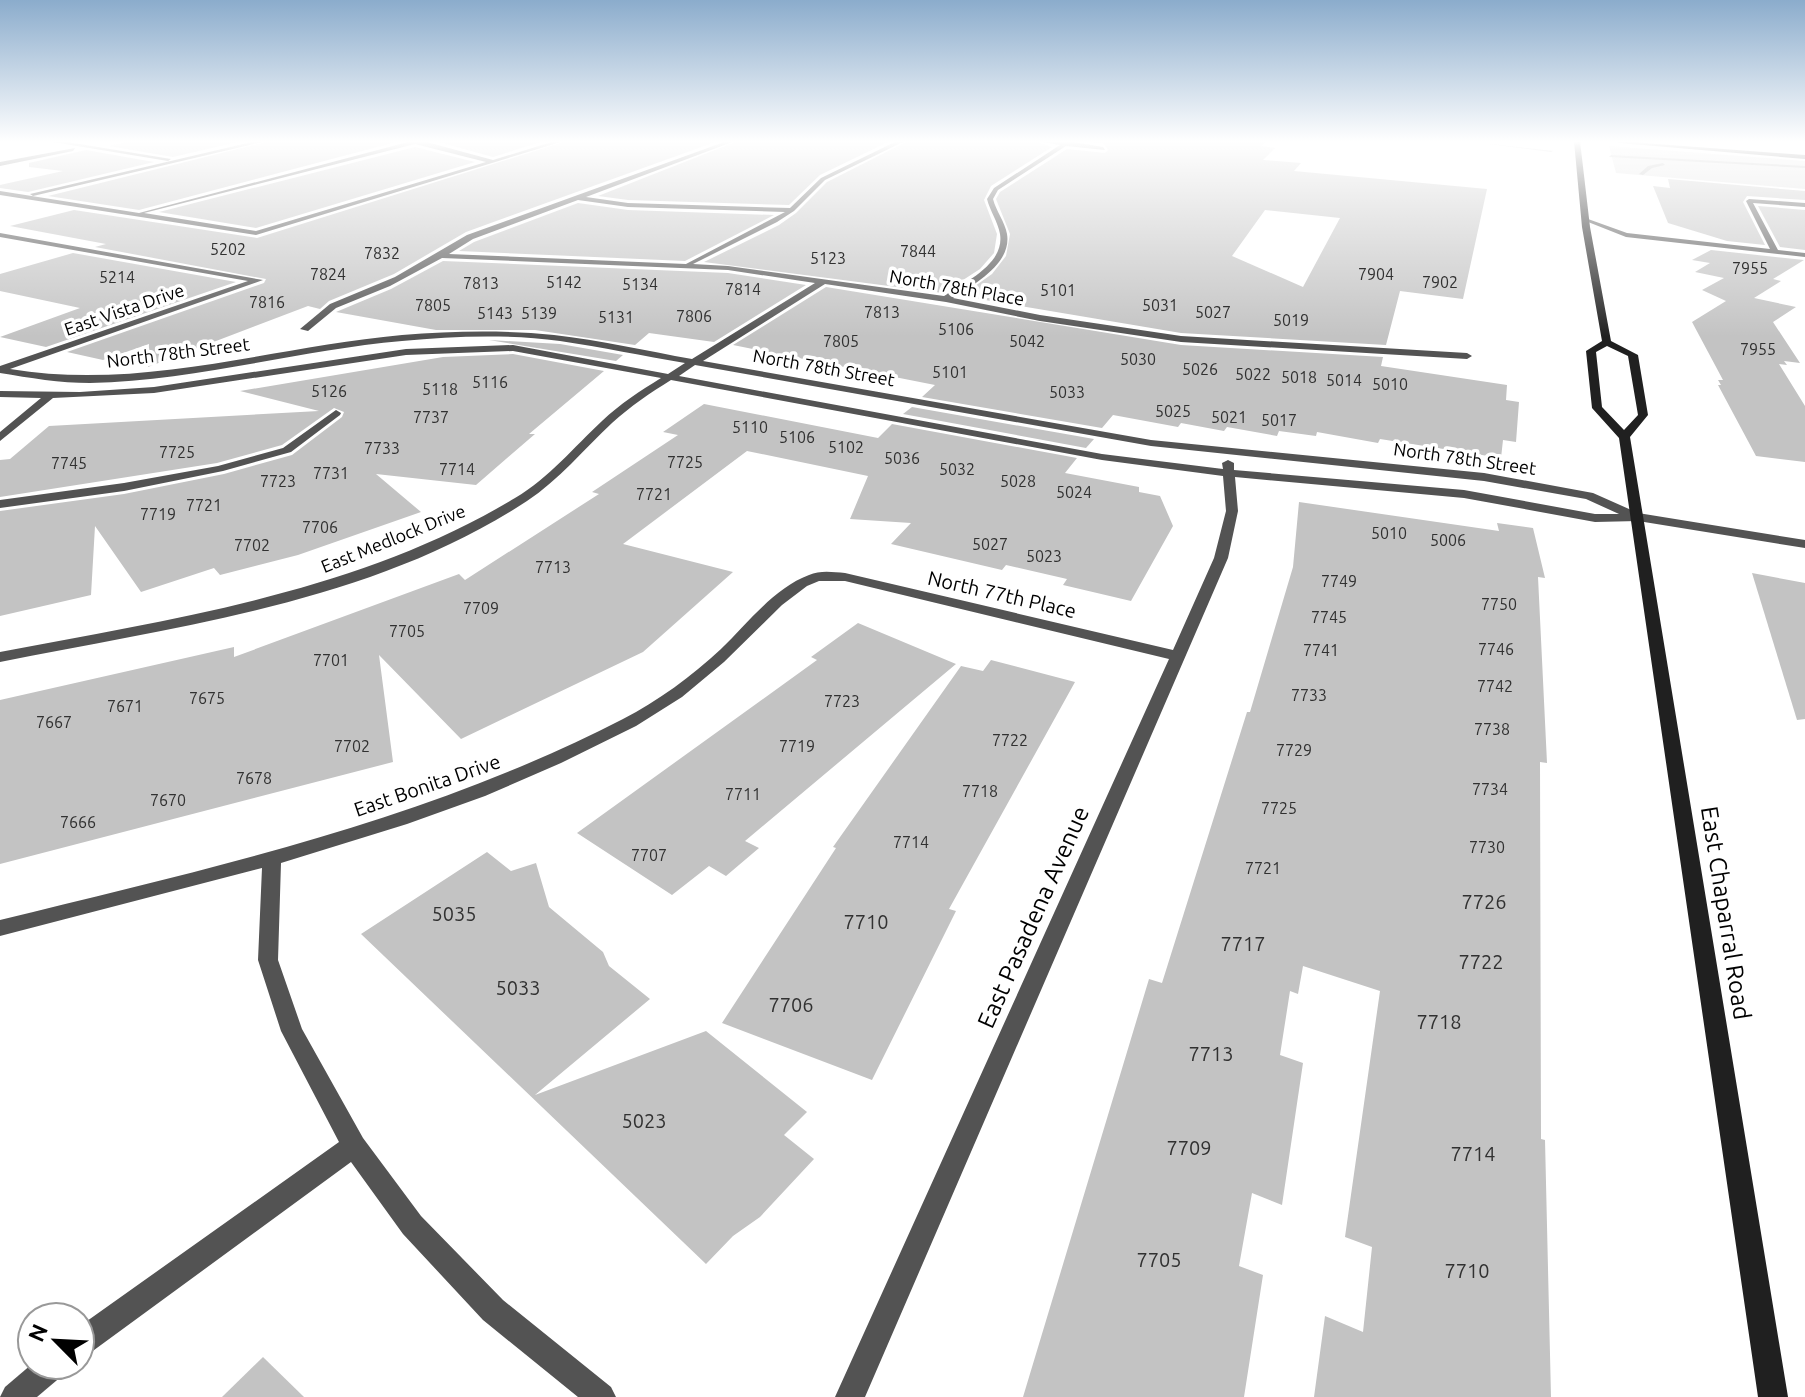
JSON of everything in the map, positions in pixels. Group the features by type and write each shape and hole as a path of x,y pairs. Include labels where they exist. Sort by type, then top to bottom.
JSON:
{"main road":[{"path":"1584,206 1607,342"},
{"path":"1607,342 1633,355 1643,415 1624,437 1597,408 1591,351 1607,342"},
{"name":"East Chaparral Road","path":"1624,437 1773,1397"}],"street":[{"path":"82,206 256,233 344,206"},
{"path":"133,215 167,206"},
{"path":"305,329 321,310 386,284 442,256 470,237 551,206"},
{"path":"667,206 792,210"},
{"path":"688,264 796,206"},
{"path":"946,299 991,266 1003,252 1004,231 991,206"},
{"path":"1752,206 1774,250"},
{"path":"1586,226 1626,235 1781,242"},
{"path":"0,235 33,240"},
{"path":"1703,238 1805,255"},
{"path":"11,246 33,240"},
{"name":"East Vista Drive","path":"0,369 259,280 33,240"},
{"name":"North 78th Place","path":"442,256 688,264 946,299 1040,318 1181,339 1467,356"},
{"name":"East Medlock Drive","path":"0,657 267,603 349,578 429,547 525,497 609,418 824,281"},
{"name":"North 78th Street","path":"0,369 22,375 75,379 149,376 352,344 459,333 558,338 1151,443 1391,465 1484,477 1589,496 1638,517"},
{"name":"North 78th Street","path":"0,394 154,390 406,352 479,347 538,351 1102,457 1464,494 1595,518 1638,517 1805,544"},
{"path":"0,438 49,395 75,379"},
{"path":"0,504 124,487 219,469 287,450 336,413"},
{"name":"East Pasadena Avenue","path":"850,1397 1221,558 1229,535 1232,511 1230,472 1225,451"},
{"name":"North 77th Place","path":"817,577 845,577 1177,656"},
{"name":"East Bonita Drive","path":"0,928 272,859 423,813 529,772 633,720 716,662 791,592 817,577"},
{"path":"272,859 268,960 292,1031 354,1146 412,1225 493,1310 601,1397"},
{"path":"96,1331 354,1146"},
{"path":"15,1397 34,1381"}],"building":[{"path":"114,206 153,206 139,210"},
{"path":"182,206 328,206 256,228 159,212"},
{"path":"359,206 537,206 466,232 394,274 329,301 320,309 308,306 148,367 149,344 103,360 67,352 264,283 266,279 95,247 106,244 10,226 74,210 257,238"},
{"path":"569,206 774,215 685,261 459,251 474,242"},
{"path":"803,206 986,206 997,234 994,253 980,269 943,293 704,262 779,225"},
{"path":"999,206 1483,206 1463,299 1400,291 1386,345 1181,333 961,296 992,274 1006,256 1010,234","holes":["1265,210 1340,218 1303,287 1232,256"]},
{"path":"1661,206 1745,206 1765,245 1727,241 1668,223"},
{"path":"1758,206 1805,210 1805,250 1780,247"},
{"path":"1711,250 1804,260 1773,279 1781,281 1754,298 1796,307 1773,322 1800,363 1784,361 1787,365 1779,364 1805,406 1805,462 1756,456 1718,385 1721,385 1718,380 1723,380 1692,322 1726,301 1702,290 1724,278 1695,272 1710,263 1692,260"},
{"path":"73,253 236,282 46,347 0,337 80,308 0,291 0,274"},
{"path":"443,261 728,273 806,285 714,342 649,333 635,345 535,330 436,330 336,312 391,289"},
{"path":"826,287 1181,345 1383,357 1381,366 1507,385 1506,400 1519,402 1516,442 1503,440 1501,458 1317,432 1316,436 1279,431 1277,436 1227,427 1224,431 1181,423 1178,427 1113,415 1102,428 922,397 935,385 733,345"},
{"path":"489,340 560,344 623,355 616,361"},
{"path":"513,354 604,371 529,434 535,434 476,485 376,474 421,512 298,555 220,575 214,568 141,592 95,526 91,595 0,616 0,511 124,494 224,474 292,455 342,417 344,412 334,408 282,445 217,463 0,497 0,460 10,459 49,426 319,411 240,391 443,357"},
{"path":"704,404 878,438 892,424 1077,458 1065,473 1139,487 1139,492 1160,496 1173,526 1131,601 1063,585 1067,579 1006,565 1002,570 891,544 911,523 850,519 868,476 747,451 623,544 733,572 643,652 461,739 379,655 393,762 0,864 0,700 234,647 234,657 459,574 465,580 599,494 592,492 678,435 663,432"},
{"path":"912,407 1094,439 1086,448 903,414"},
{"path":"1299,502 1499,531 1497,523 1533,528 1545,578 1538,577 1547,763 1540,762 1541,1139 1545,1140 1551,1397 1314,1397 1325,1316 1363,1332 1372,1247 1345,1237 1380,991 1303,966 1298,994 1290,991 1280,1055 1303,1063 1282,1205 1252,1193 1239,1266 1263,1275 1244,1397 1023,1397 1149,979 1162,983 1247,712 1250,712 1293,567"},
{"path":"1752,573 1805,583 1805,719 1797,720"},
{"path":"858,623 956,664 745,841 759,848 726,876 709,866 672,895 577,833 817,660 811,657"},
{"path":"991,660 1075,682 949,909 956,911 872,1080 722,1023 836,848 833,847 961,666 983,671"},
{"path":"487,852 511,871 536,863 549,907 603,952 609,966 650,999 535,1095 706,1031 807,1112 784,1135 814,1159 760,1217 733,1236 706,1264 361,934"},
{"path":"263,1357 304,1397 222,1397"}]}
